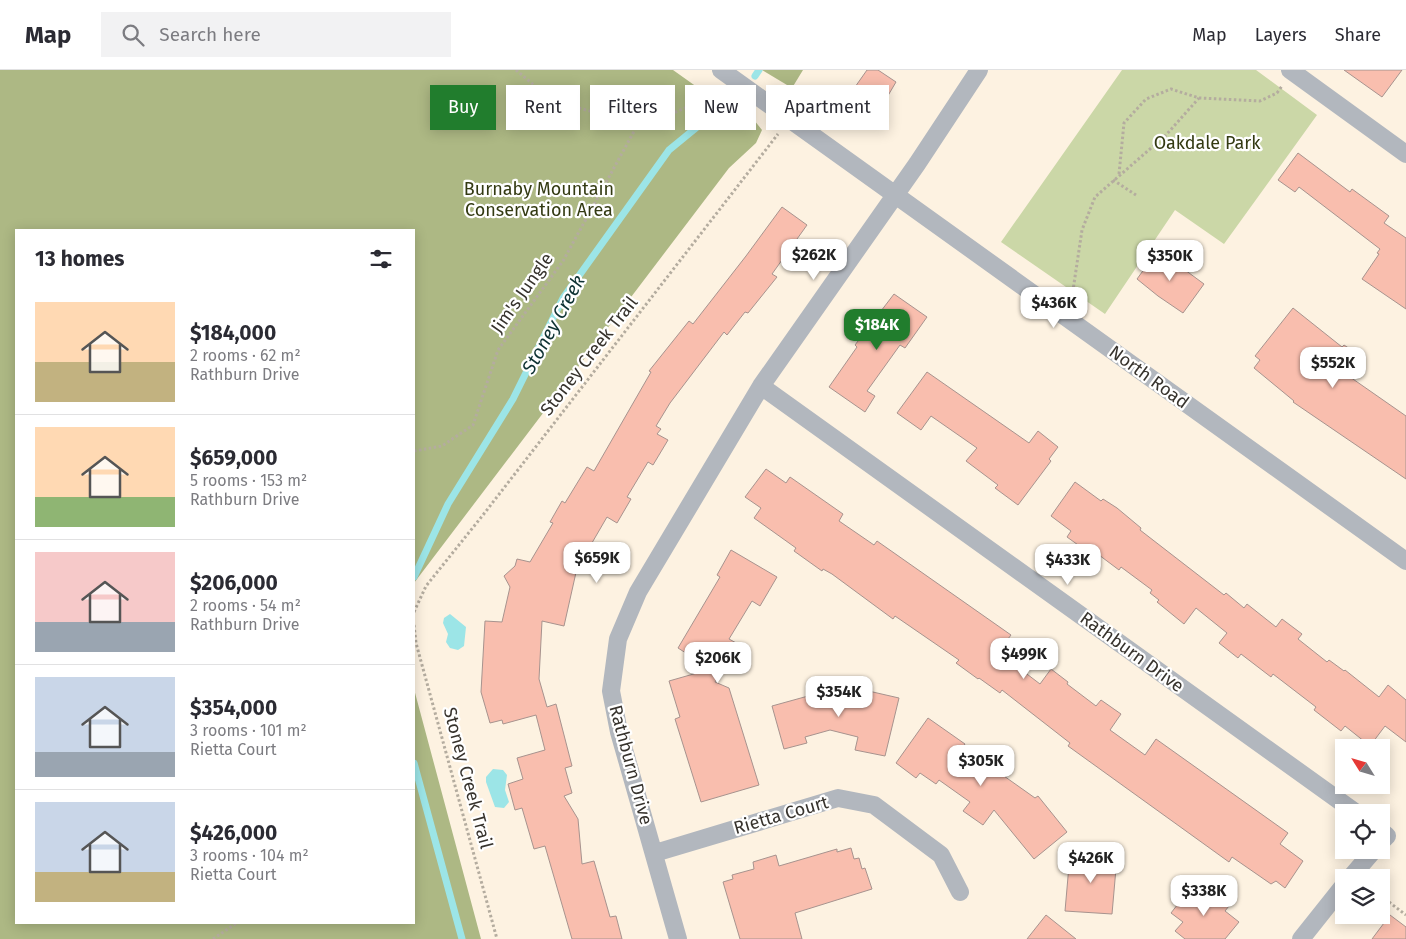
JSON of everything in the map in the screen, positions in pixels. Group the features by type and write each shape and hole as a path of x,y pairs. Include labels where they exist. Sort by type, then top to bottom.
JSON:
{"street":[{"name":"North Road","path":"721,70 766,103"},
{"name":"Rathburn Drive","path":"678,939 655,852 619,732 611,691 618,640 638,592 762,386 978,70"},
{"path":"1291,71 1406,154"},
{"name":"North Road","path":"803,130 1406,561"},
{"name":"Rathburn Drive","path":"762,386 1344,804"},
{"name":"Rietta Court","path":"655,852 838,798 874,805 941,855 960,892"},
{"path":"1358,869 1366,859"},
{"path":"1301,939 1335,896"}],"path":[{"path":"516,70 553,101 590,111"},
{"path":"1120,174 1124,123 1146,99 1171,89 1199,98 1260,100 1277,93 1291,71"},
{"path":"1068,320 1082,230 1095,197 1166,135 1199,98"},
{"name":"Jim's Jungle","path":"415,451 442,446 473,425 498,350 563,261 635,130"},
{"name":"Stoney Creek Trail","path":"415,610 426,586 781,130"},
{"path":"1113,180 1136,196"},
{"name":"Stoney Creek Trail","path":"415,634 498,939"},
{"path":"1390,903 1406,915"},
{"path":"213,939 235,924"}],"green space":[{"name":"Burnaby Mountain Conservation Area","path":"0,70 673,70 694,85 685,85 685,130 756,130 756,122 762,130 756,143 729,168 415,582 415,229 15,229 15,924 415,924 415,693 481,939 0,939"},
{"path":"762,70 803,70 794,85 787,85"},
{"name":"Oakdale Park","path":"1122,70 1256,70 1317,115 1224,244 1175,210 1105,314 1001,242"}],"water":[{"path":"450,614 466,627 464,646 458,650 450,648 446,642 448,634 443,623 444,618"},
{"path":"493,769 503,770 507,775 505,790 509,802 504,808 495,807 486,782 486,777"}],"building":[{"path":"867,70 878,70 896,82 889,94 889,85 856,85"},
{"path":"1344,70 1402,70 1382,97"},
{"path":"1298,153 1350,192 1352,189 1389,216 1384,223 1406,238 1406,309 1362,279 1379,254 1377,253 1380,249 1299,187 1295,192 1278,180"},
{"path":"782,207 807,225 772,274 777,277 748,313 745,312 727,335 724,332 670,403 656,426 661,429 657,434 668,440 653,465 648,462 627,497 631,499 617,523 607,517 589,548 597,552 585,573 577,568 564,626 542,621 539,679 547,707 556,704 572,766 565,768 572,793 564,796 578,819 582,864 594,861 610,917 616,916 622,939 572,939 545,846 534,849 522,808 515,810 508,784 523,779 517,758 545,750 536,715 503,724 502,720 490,723 481,692 485,621 502,622 510,587 504,576 515,566 517,559 530,562 553,523 550,522 562,501 565,503 587,467 594,471 651,372 649,371 689,321 693,324"},
{"path":"1158,250 1204,284 1183,313 1137,279"},
{"path":"894,294 927,317 905,348 900,345 867,391 875,396 865,412 829,387 857,347 855,345"},
{"path":"1293,308 1342,347 1344,345 1359,355 1350,368 1355,371 1350,377 1406,416 1406,479 1293,402 1254,368 1260,360 1255,356"},
{"path":"927,372 1029,443 1038,431 1058,447 1049,459 1051,461 1018,505 995,488 998,485 966,461 977,448 931,416 921,430 897,413"},
{"path":"766,469 786,483 790,477 843,514 839,521 874,545 877,541 1011,635 998,652 1040,684 1051,669 1096,706 1101,700 1121,714 1110,730 1145,755 1156,739 1288,833 1280,844 1303,861 1285,888 1276,881 1271,884 1232,857 1229,862 1068,746 1070,743 1002,690 1000,693 978,679 956,663 959,660 895,616 893,619 832,574 823,569 822,571 794,551 796,548 754,518 761,508 745,497"},
{"path":"1075,482 1101,501 1103,499 1117,508 1141,528 1140,530 1224,595 1226,593 1244,608 1247,604 1276,627 1282,619 1302,634 1298,639 1327,662 1329,660 1345,670 1379,697 1388,685 1406,700 1406,742 1385,726 1375,739 1361,739 1345,726 1341,731 1314,710 1316,707 1273,674 1271,677 1241,654 1238,658 1219,643 1227,633 1196,608 1184,624 1157,602 1159,600 1150,593 1152,590 1121,567 1119,570 1095,552 1092,555 1067,537 1071,531 1051,516"},
{"path":"731,550 777,577 760,606 752,601 729,639 738,644 715,682 729,688 759,785 701,802 675,719 680,717 669,681 711,669 678,648 720,577 717,575"},
{"path":"838,684 899,698 885,756 855,750 858,737 830,730 805,737 807,743 784,749 772,706 837,688"},
{"path":"928,718 965,744 963,747 1035,798 1038,796 1067,832 1034,859 994,810 983,825 963,811 970,802 939,780 936,784 920,773 916,778 896,763"},
{"path":"851,848 854,859 859,858 862,869 865,868 872,889 795,913 802,939 740,939 723,882 733,879 732,875 754,869 753,862 776,855 779,866 837,849 837,852"},
{"path":"1070,854 1117,857 1112,914 1065,911"},
{"path":"1191,887 1201,895 1206,889 1229,906 1225,911 1239,922 1225,939 1185,939 1175,931 1183,922 1171,913"},
{"path":"1046,915 1076,939 1027,939"},
{"path":"1390,915 1406,927 1406,939 1372,939 1383,924 1390,924"}],"waterway":[{"name":"Stoney Creek","path":"755,76 759,70"},
{"name":"Stoney Creek","path":"415,575 448,504 513,399 563,298 669,150 693,130"},
{"name":"Stoney Creek","path":"415,767 462,939"}]}
